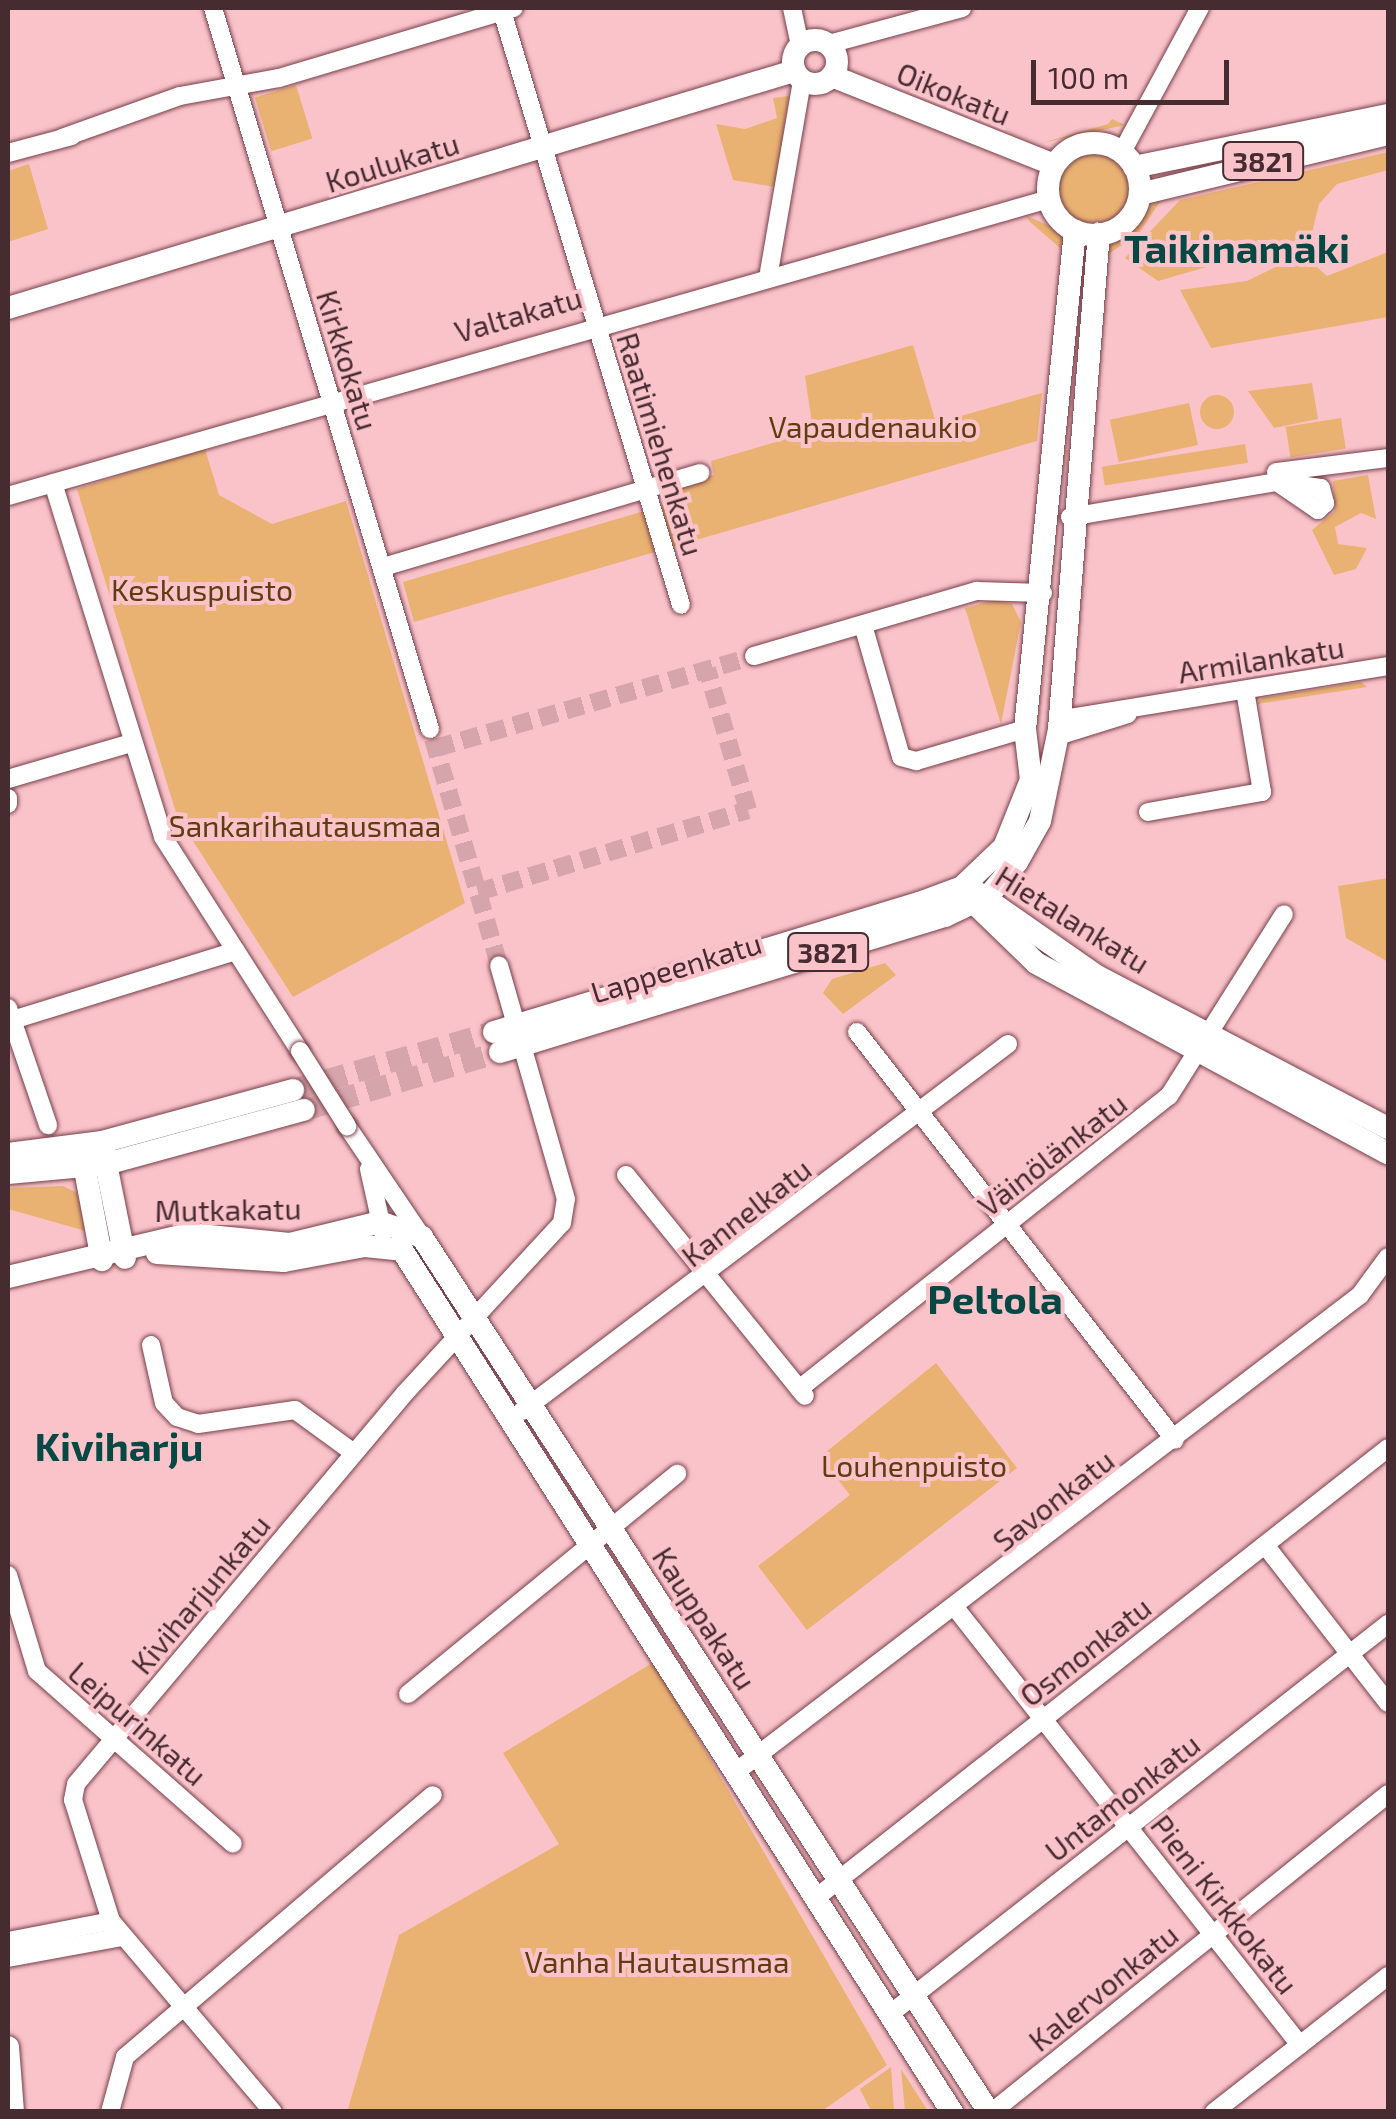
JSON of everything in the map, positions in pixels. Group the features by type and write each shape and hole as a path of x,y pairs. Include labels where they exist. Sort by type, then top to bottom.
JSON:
{"main road":[{"path":"798,75 800,45 829,44 832,76"},
{"name":"Koulukatu","path":"8,308 542,147 798,75 832,76"},
{"name":"Oikokatu","path":"832,76 1054,165"},
{"name":"3821","path":"1054,165 1086,144 1128,160 1388,115"},
{"name":"3821","path":"1140,194 1388,134"},
{"path":"1054,165 1049,199 1075,231 1099,234 1128,220 1140,194 1128,160"},
{"name":"Lappeenkatu","path":"1044,729 1043,594 1075,231"},
{"name":"Lappeenkatu","path":"508,1039 975,896 1026,810 1044,729 1099,234"},
{"name":"Hietalankatu","path":"975,896 1036,963 1344,1116 1388,1128"},
{"path":"8,1154 93,1155 292,1090"},
{"path":"8,1173 304,1110"},
{"name":"Hietalankatu","path":"1344,1116 1388,1153"},
{"name":"Mutkakatu","path":"93,1155 106,1255"},
{"name":"Kauppakatu","path":"384,1226 422,1237 469,1329 600,1532 758,1756 990,2112"},
{"name":"Mutkakatu","path":"8,1277 106,1255 175,1250 284,1261 384,1226 402,1250"},
{"name":"Kauppakatu","path":"402,1250 469,1329"},
{"name":"Kauppakatu","path":"600,1532 737,1771 952,2112"},
{"path":"8,2047 13,2112"}],"street":[{"name":"Kirkkokatu","path":"213,8 430,729"},
{"path":"792,8 800,45"},
{"path":"829,44 962,8"},
{"path":"1128,160 1200,8"},
{"path":"8,153 508,9"},
{"name":"Raatimiehenkatu","path":"508,9 542,147 682,605"},
{"path":"768,272 798,75"},
{"name":"Valtakatu","path":"8,496 768,272 1049,199"},
{"path":"1070,518 1388,458"},
{"path":"384,567 700,473"},
{"path":"53,483 163,837 367,1159 384,1226"},
{"path":"754,656 977,592 1043,594"},
{"name":"Armilankatu","path":"862,625 901,757 916,761 1143,707 1388,666"},
{"path":"1148,812 1262,792 1244,690"},
{"path":"8,778 132,743"},
{"name":"Väinölänkatu","path":"706,1278 802,1392 1169,1096 1207,1045 1284,914"},
{"path":"48,1124 12,1013 236,950"},
{"path":"469,1329 567,1212 508,1039 499,965"},
{"path":"858,1032 1174,1440"},
{"name":"Kannelkatu","path":"522,1411 706,1278 1008,1044"},
{"path":"367,1159 384,1226"},
{"path":"626,1175 706,1278"},
{"name":"Savonkatu","path":"737,1771 957,1610 1360,1295 1388,1257"},
{"name":"Kiviharjunkatu","path":"116,1929 73,1800 116,1737 354,1453 469,1329"},
{"path":"151,1345 164,1403 177,1417 198,1424 295,1410 354,1453"},
{"name":"Osmonkatu","path":"816,1897 1388,1448"},
{"path":"408,1694 600,1532 677,1474"},
{"path":"1265,1544 1388,1703"},
{"name":"Leipurinkatu","path":"8,1574 37,1671 233,1844"},
{"name":"Pieni Kirkkokatu","path":"957,1610 1300,2045"},
{"name":"Untamonkatu","path":"890,2014 1388,1624"},
{"name":"Kalervonkatu","path":"990,2112 1388,1794"},
{"path":"110,2112 126,2057 179,2006 432,1795"},
{"path":"8,1942 116,1929"},
{"path":"8,1958 116,1929"},
{"path":"116,1929 273,2112"},
{"path":"1214,2112 1388,1976"}],"green space":[{"path":"296,85 312,139 271,151 255,98"},
{"path":"789,96 775,187 733,180 716,124 745,129 777,118 773,98"},
{"path":"1112,119 1125,125 1042,143 1108,124"},
{"path":"1388,152 1388,170 1337,184 1319,204 1311,237 1158,281 1125,258 1180,200"},
{"path":"1106,154 1130,172 1130,201 1113,220 1078,223 1060,209 1058,176 1081,155"},
{"path":"29,164 48,229 8,242 8,171"},
{"path":"1166,193 1137,236 1103,257 1109,243"},
{"path":"1027,216 1061,231 1068,255 1029,221"},
{"path":"1388,252 1388,317 1211,348 1180,290 1247,281 1302,254 1327,276"},
{"name":"Vapaudenaukio","path":"913,345 936,423 1042,393 1037,441 414,622 403,582 668,504 664,489 714,475 711,461 813,431 805,376"},
{"path":"1312,383 1318,419 1274,428 1248,391"},
{"path":"1217,395 1229,400 1234,412 1229,424 1217,429 1205,424 1200,412 1205,400"},
{"path":"1189,403 1198,445 1119,462 1110,420"},
{"path":"1341,418 1346,449 1291,457 1286,427"},
{"path":"1245,444 1248,463 1105,485 1102,467"},
{"path":"205,449 219,495 272,524 346,501 465,903 293,997 177,816 77,489"},
{"path":"1368,475 1376,519 1361,513 1335,527 1338,544 1367,548 1356,569 1334,575 1312,530 1335,511 1333,481"},
{"path":"995,600 1012,604 1021,622 1001,724 965,608"},
{"path":"1361,682 1367,687 1257,704 1262,698"},
{"path":"1388,878 1388,962 1346,938 1338,886"},
{"path":"885,963 896,975 843,1014 823,993 832,979"},
{"path":"63,1186 77,1193 86,1231 8,1209 8,1188"},
{"name":"Louhenpuisto","path":"936,1363 1017,1468 807,1630 758,1566 850,1495 820,1457"},
{"name":"Vanha Hautausmaa","path":"654,1662 887,2065 822,2111 347,2112 399,1935 559,1844 503,1753"},
{"path":"891,2067 894,2111 871,2111 860,2089"},
{"path":"901,2069 928,2111 905,2111"}],"tunnel":[{"path":"436,748 754,656"},
{"path":"478,892 748,810 707,669"},
{"path":"433,739 499,965"},
{"path":"293,1090 494,1032"},
{"path":"304,1110 500,1052"}],"district":[{"name":"Taikinamäki","path":"1237,247"},
{"name":"Peltola","path":"995,1298"},
{"name":"Kiviharju","path":"119,1445"}],"park label":[{"name":"Keskuspuisto","path":"202,589"},
{"name":"Sankarihautausmaa","path":"305,825"}]}
